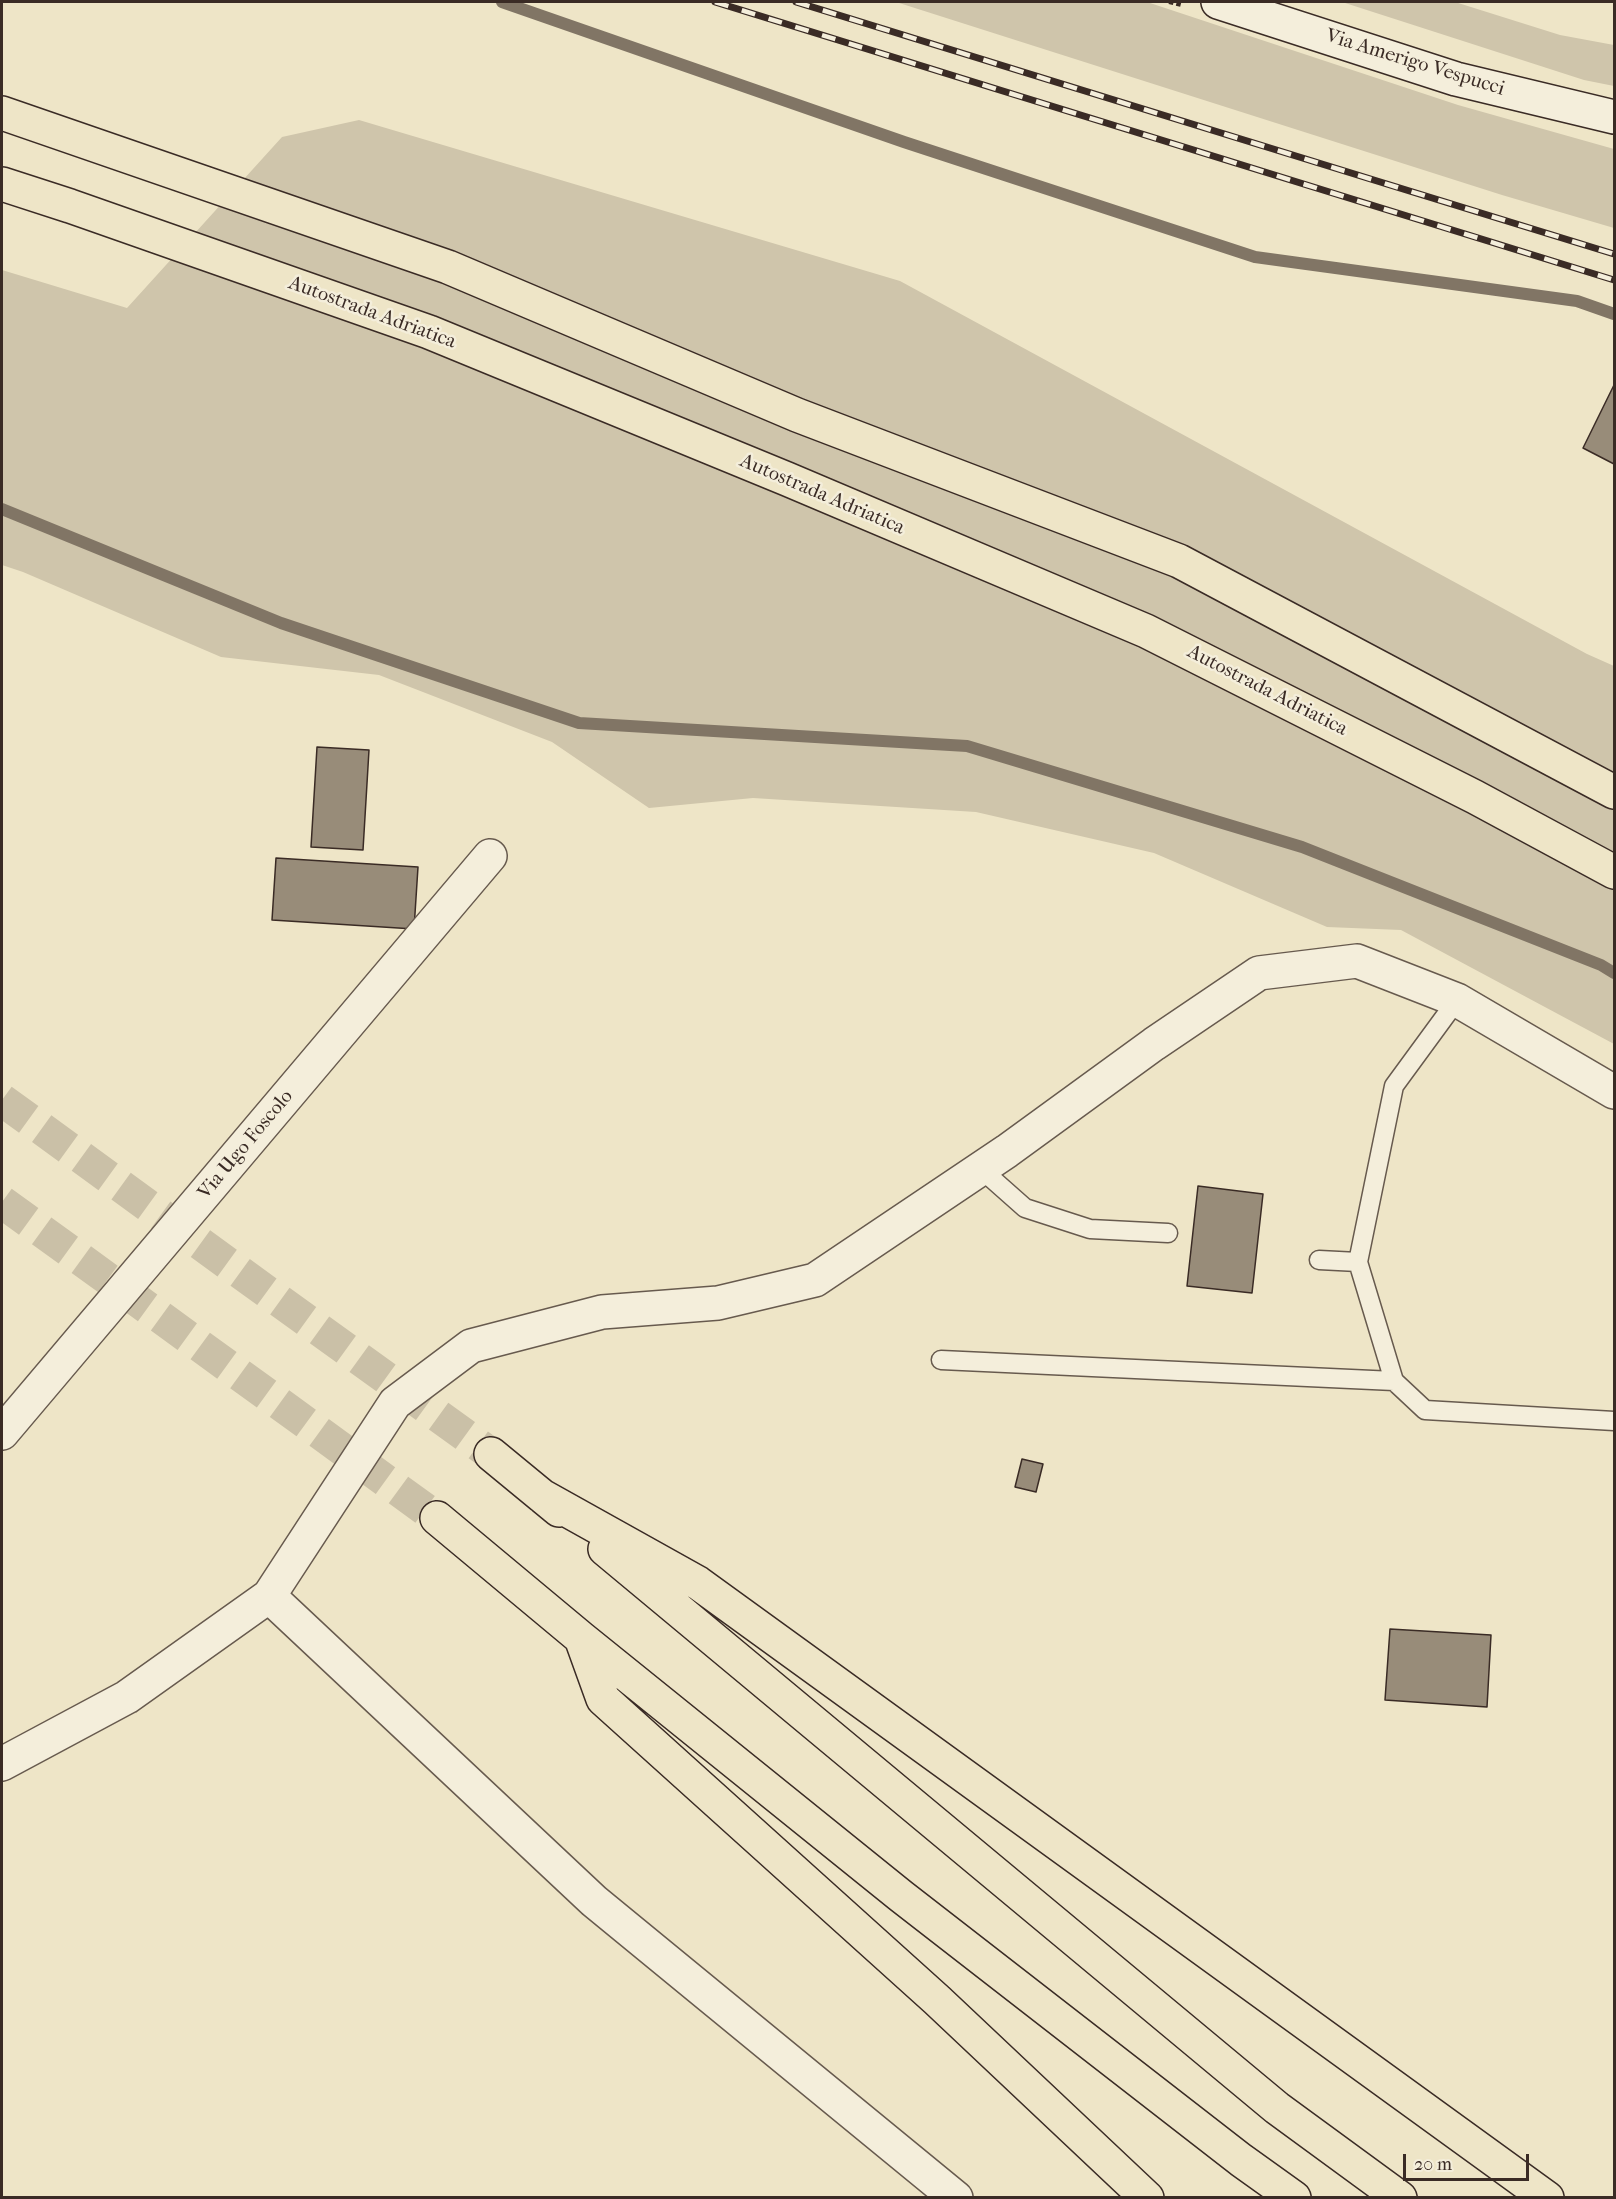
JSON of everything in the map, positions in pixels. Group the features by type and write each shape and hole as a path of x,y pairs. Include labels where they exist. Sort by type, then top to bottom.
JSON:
{"highway":[{"path":"2,113 448,267 797,415 1179,561 1614,792"},
{"name":"Autostrada Adriatica","path":"2,184 93,213 429,332 1146,631 1476,797 1614,872"},
{"path":"491,1454 1277,2108 1400,2198"},
{"path":"542,1496 698,1583 1546,2198"},
{"path":"437,1518 581,1638 901,1896 1241,2160 1294,2198"},
{"path":"581,1638 603,1699 937,2000 1147,2198"}],"street":[{"name":"Via Amerigo Vespucci","path":"1218,2 1456,79 1614,117"},
{"name":"Via Ugo Foscolo","path":"2,1433 490,856"},
{"path":"2,1764 127,1697 269,1596 395,1403 471,1346 602,1312 718,1303 815,1280 981,1169 1154,1044 1259,973 1357,961 1457,1000 1614,1092"},
{"path":"269,1596 594,1901 956,2198"}],"lane":[{"path":"1457,1000 1394,1086 1358,1263 1394,1381 1425,1410 1614,1421"},
{"path":"981,1169 1025,1208 1090,1229 1168,1233"},
{"path":"1319,1260 1358,1263"},
{"path":"941,1360 1394,1381"}],"shaded area":[{"path":"896,2 1147,2 1458,105 1614,149 1614,228 1502,195"},
{"path":"1342,2 1455,2 1560,35 1614,45 1614,86 1584,80"},
{"path":"359,120 900,281 1587,654 1614,666 1614,1044 1401,930 1327,927 1154,853 976,812 753,798 649,808 552,742 379,675 221,657 2,565 2,270 127,308 282,137"}],"building":[{"path":"1614,385 1614,464 1583,448"},
{"path":"317,747 369,750 363,850 311,847"},
{"path":"276,858 418,867 414,929 272,920"},
{"path":"1198,1186 1263,1194 1252,1293 1187,1286"},
{"path":"1022,1459 1043,1464 1036,1492 1015,1487"},
{"path":"1390,1629 1491,1635 1487,1707 1385,1700"}],"waterway":[{"path":"502,2 904,142 1255,257 1577,301 1614,314"},
{"path":"2,509 281,623 579,723 967,746 1302,847 1601,965 1614,973"}],"tunnel":[{"path":"2,1100 491,1454"},
{"path":"2,1202 437,1518"}],"railway":[{"path":"715,2 1614,280"},
{"path":"796,2 1614,254"}]}
